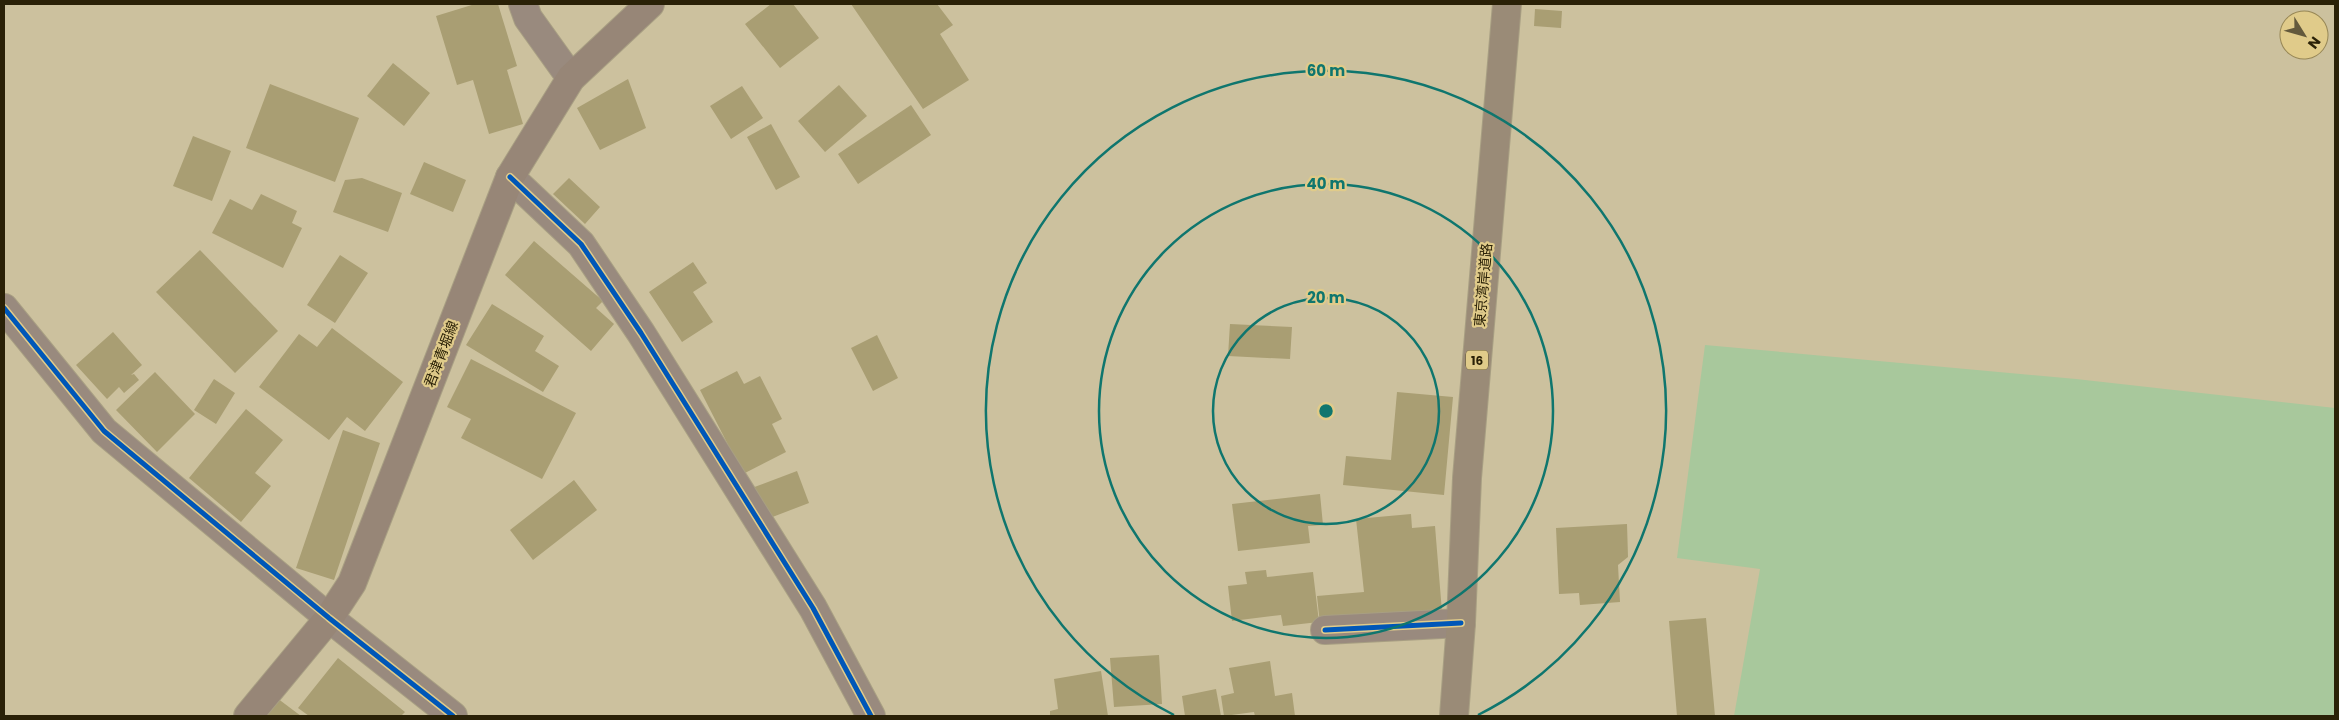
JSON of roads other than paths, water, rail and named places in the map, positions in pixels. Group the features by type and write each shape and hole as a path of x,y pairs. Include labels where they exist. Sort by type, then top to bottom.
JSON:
{"highway":[{"name":"東京湾岸道路","path":"1454,716 1461,623 1467,478 1507,4"}],"main road":[{"name":"君津青堀線","path":"248,716 328,618 352,583 510,176 572,78 650,4"}],"street":[{"path":"524,4 528,18 572,78"},
{"path":"510,176 581,244 635,324 813,608 872,716"},
{"path":"4,308 104,431 328,618 454,716"},
{"path":"1325,630 1461,623"}]}
